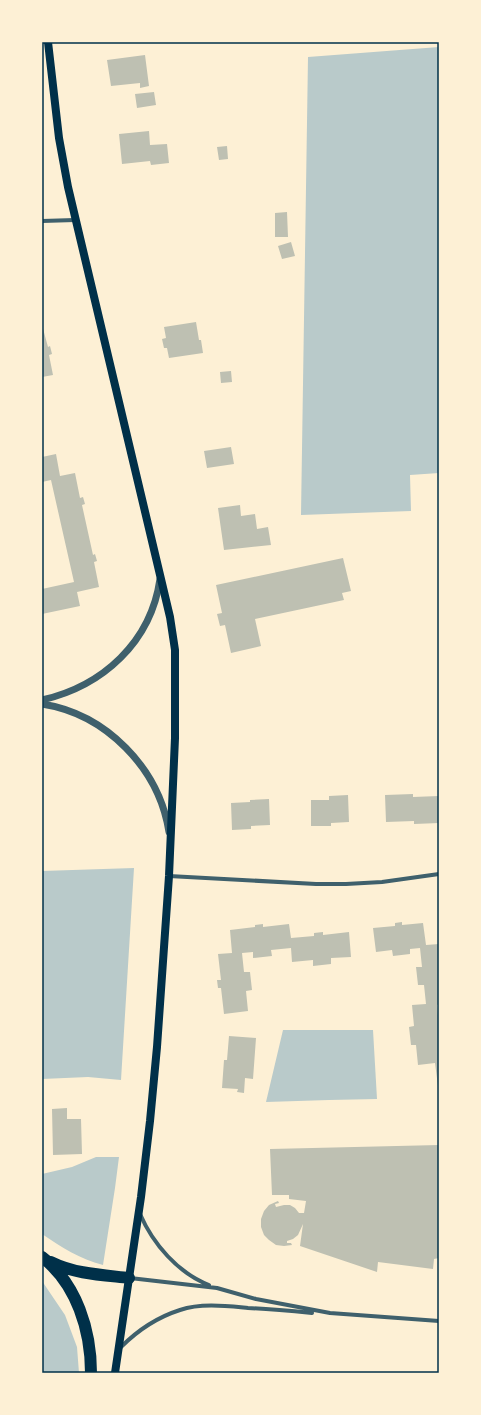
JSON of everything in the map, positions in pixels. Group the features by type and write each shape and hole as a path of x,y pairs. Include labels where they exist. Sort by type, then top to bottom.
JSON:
{"highway":[{"path":"43,1258 60,1267 76,1272 129,1278"},
{"path":"43,1258 67,1285 81,1312 88,1335 91,1373"}],"main road":[{"path":"48,42 62,152 76,220 174,636 176,672 171,842 154,1086 139,1212 115,1373"}],"street":[{"path":"42,221 76,220"},
{"path":"42,700 74,690 94,680 110,668 132,647 150,618 156,604 160,579"},
{"path":"42,704 66,710 79,716 106,731 125,747 143,767 156,789 165,813 171,842"},
{"path":"169,876 339,884 386,882 439,874"},
{"path":"139,1212 154,1239 169,1257 192,1276 217,1288"},
{"path":"129,1278 195,1284 217,1288 274,1303 330,1314 348,1315"},
{"path":"119,1348 131,1336 146,1326 181,1310 195,1307 229,1306 439,1321"}],"shaded area":[{"path":"439,47 439,473 410,475 411,511 301,515 308,57"},
{"path":"134,868 121,1080 88,1077 42,1079 42,871"},
{"path":"283,1030 373,1030 377,1099 266,1102"},
{"path":"96,1157 119,1157 103,1265 71,1252 42,1234 42,1174 72,1167"},
{"path":"42,1281 65,1315 77,1347 79,1373 42,1373"}],"building":[{"path":"145,55 149,86 140,88 140,83 111,86 107,60"},
{"path":"154,92 156,105 137,108 135,94"},
{"path":"149,131 150,145 167,144 169,163 151,165 150,161 122,164 119,134"},
{"path":"227,146 228,159 219,160 217,147"},
{"path":"287,212 288,237 275,237 275,213"},
{"path":"291,242 295,256 282,259 278,246"},
{"path":"196,322 203,353 169,358 167,348 164,348 162,339 166,338 164,327"},
{"path":"42,325 48,347 50,346 52,354 49,355 53,375 42,377"},
{"path":"231,371 232,382 221,383 220,372"},
{"path":"231,447 234,464 207,468 204,451"},
{"path":"56,454 60,476 75,473 80,498 83,497 85,504 82,505 93,555 95,554 97,561 94,562 99,587 77,592 80,606 42,614 42,589 74,582 51,480 42,482 42,457"},
{"path":"240,505 241,516 255,514 257,529 268,527 271,545 224,550 218,508"},
{"path":"343,558 351,591 342,593 344,600 255,619 261,646 231,653 225,625 220,626 217,614 222,613 216,585"},
{"path":"413,794 413,797 439,796 439,823 414,824 414,821 386,822 385,795"},
{"path":"348,795 349,822 331,823 331,826 311,826 311,800 329,800 329,796"},
{"path":"269,799 270,825 251,826 251,829 232,830 231,803"},
{"path":"402,922 402,925 423,923 426,945 439,944 439,1004 437,1005 439,1026 439,1086 435,1063 418,1065 416,1045 411,1045 409,1027 414,1026 412,1005 426,1004 424,985 418,985 416,967 422,967 420,948 410,949 410,954 393,956 392,950 376,952 373,928 395,926 395,923"},
{"path":"263,924 263,927 289,924 291,938 314,936 314,933 323,932 323,935 349,932 351,957 331,958 331,964 313,966 313,960 292,962 291,948 271,950 272,956 253,958 253,952 242,953 244,972 250,972 252,990 246,991 248,1011 224,1014 221,988 218,988 217,980 221,980 218,954 232,953 230,930 255,927 255,925"},
{"path":"229,1036 256,1038 253,1079 245,1078 244,1093 237,1092 238,1089 222,1088 224,1060 227,1060"},
{"path":"67,1108 67,1119 81,1119 82,1154 53,1155 52,1109"},
{"path":"439,1145 439,1258 434,1259 433,1269 378,1262 377,1272 300,1246 303,1224 298,1235 287,1241 287,1243 291,1243 292,1245 276,1245 264,1235 261,1227 261,1219 264,1211 269,1205 278,1201 279,1203 275,1204 276,1207 290,1205 299,1213 304,1213 306,1201 289,1199 289,1195 272,1195 270,1149"}]}
